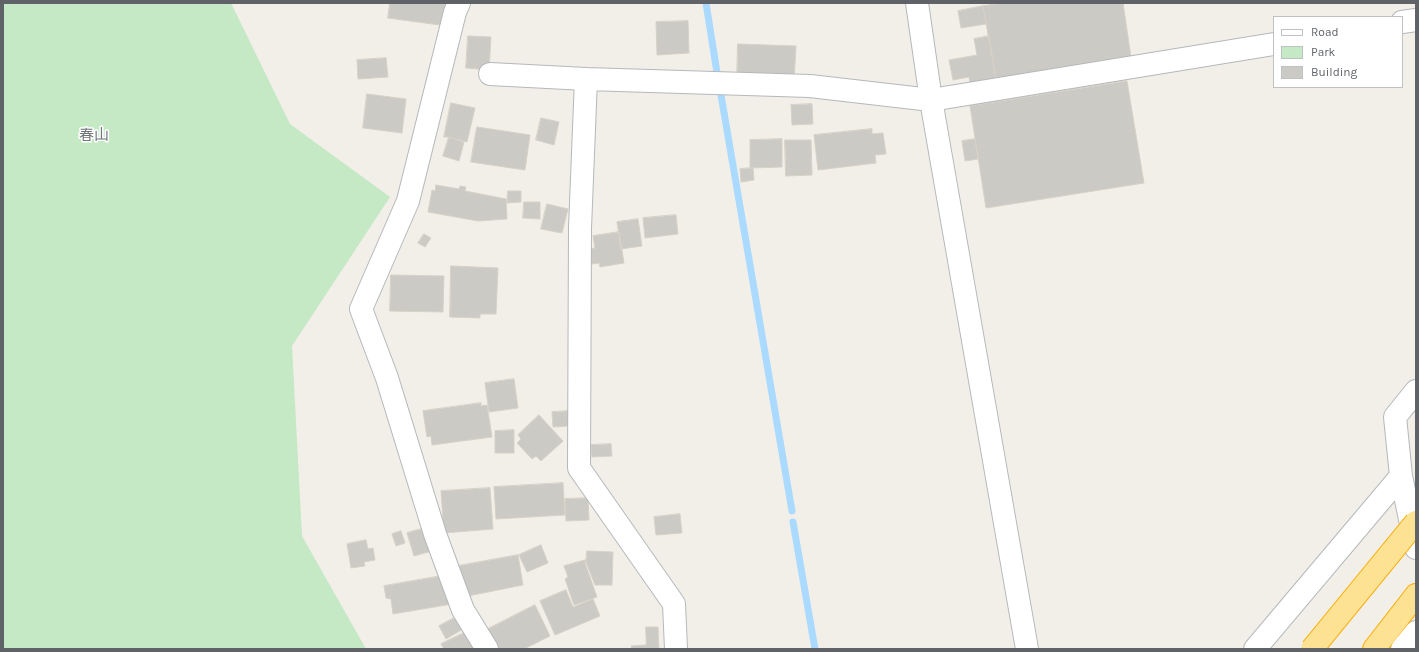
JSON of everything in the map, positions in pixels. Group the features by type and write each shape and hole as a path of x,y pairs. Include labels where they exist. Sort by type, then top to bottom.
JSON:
{"highway":[{"path":"1312,649 1416,522"},
{"path":"1374,649 1416,595"}],"street":[{"path":"459,3 455,12 408,201 361,309 387,378 435,534 463,610 487,649"},
{"path":"917,3 932,100 1027,649"},
{"path":"1403,22 1416,20"},
{"path":"490,74 586,79 810,86 932,100 1273,44"},
{"path":"586,79 580,228 579,468 674,604 676,649"},
{"path":"1416,391 1395,417 1401,476 1416,548"},
{"path":"1255,649 1401,476"},
{"path":"1402,649 1416,632"}],"green space":[{"path":"3,3 231,3 290,124 390,197 292,346 302,536 366,649 3,649"}],"building":[{"path":"390,3 450,3 447,26 388,18"},
{"path":"1004,3 1123,3 1131,57 996,79 983,6"},
{"path":"983,6 986,24 961,28 958,11"},
{"path":"688,21 689,53 657,55 656,22"},
{"path":"468,36 491,37 489,70 466,68"},
{"path":"989,36 996,79 970,84 969,77 953,80 949,60 977,55 974,39"},
{"path":"738,44 796,46 794,81 737,78"},
{"path":"386,58 388,77 358,79 357,60"},
{"path":"1127,81 1144,183 986,208 970,106"},
{"path":"367,94 406,99 402,133 363,128"},
{"path":"451,103 475,108 467,142 444,137"},
{"path":"812,104 813,124 792,125 791,105"},
{"path":"541,118 559,122 554,145 536,140"},
{"path":"477,127 530,135 525,170 471,162"},
{"path":"872,129 872,134 883,133 886,154 875,155 876,163 818,170 814,135"},
{"path":"449,137 464,142 459,161 443,156"},
{"path":"782,139 782,167 750,168 750,140"},
{"path":"975,139 978,159 965,161 962,141"},
{"path":"785,140 811,140 812,175 786,176"},
{"path":"753,168 754,180 741,182 740,169"},
{"path":"436,185 459,189 460,186 466,187 465,191 506,199 507,219 478,221 428,212 432,190 435,191"},
{"path":"508,191 521,191 521,202 507,203"},
{"path":"524,202 540,202 540,219 523,218"},
{"path":"547,204 568,209 562,233 541,229"},
{"path":"676,215 678,234 645,238 643,218"},
{"path":"638,219 642,246 621,249 617,222"},
{"path":"619,232 624,263 600,267 599,263 592,264 589,249 595,248 593,236"},
{"path":"424,234 431,238 425,247 418,243"},
{"path":"451,266 498,268 496,314 480,314 480,318 450,317"},
{"path":"391,275 444,276 443,312 390,311"},
{"path":"514,379 518,408 489,412 485,383"},
{"path":"481,403 481,406 487,405 492,437 432,445 431,436 427,437 423,411"},
{"path":"569,411 569,426 553,427 552,412"},
{"path":"539,415 563,441 541,461 536,456 532,459 517,443 521,439 518,435"},
{"path":"514,430 514,453 495,453 495,431"},
{"path":"611,444 612,456 592,457 591,445"},
{"path":"563,483 565,515 496,519 494,487"},
{"path":"490,488 493,529 444,533 441,491"},
{"path":"588,498 589,520 566,521 565,499"},
{"path":"680,514 682,533 656,535 654,517"},
{"path":"425,528 432,551 414,556 407,533"},
{"path":"401,531 405,543 396,546 392,534"},
{"path":"366,540 368,549 373,548 375,560 364,562 365,566 351,568 347,544"},
{"path":"541,545 548,563 527,572 519,555"},
{"path":"587,551 613,552 612,585 595,585 586,562"},
{"path":"518,555 523,585 463,597 458,566"},
{"path":"586,560 585,563 597,597 574,605 565,579 568,577 564,566"},
{"path":"447,575 452,604 393,614 391,599 386,598 384,586"},
{"path":"566,590 573,607 593,599 600,616 555,635 540,601"},
{"path":"535,605 550,636 524,649 491,649 482,632"},
{"path":"456,617 463,629 446,639 439,626"},
{"path":"646,627 658,627 659,649 632,649 631,646 646,645"},
{"path":"470,630 479,649 444,649 441,644"}],"waterway":[{"path":"706,3 718,79"},
{"path":"721,95 792,511"},
{"path":"793,522 815,649"}],"district":[{"name":"春山","path":"94,136"}]}
